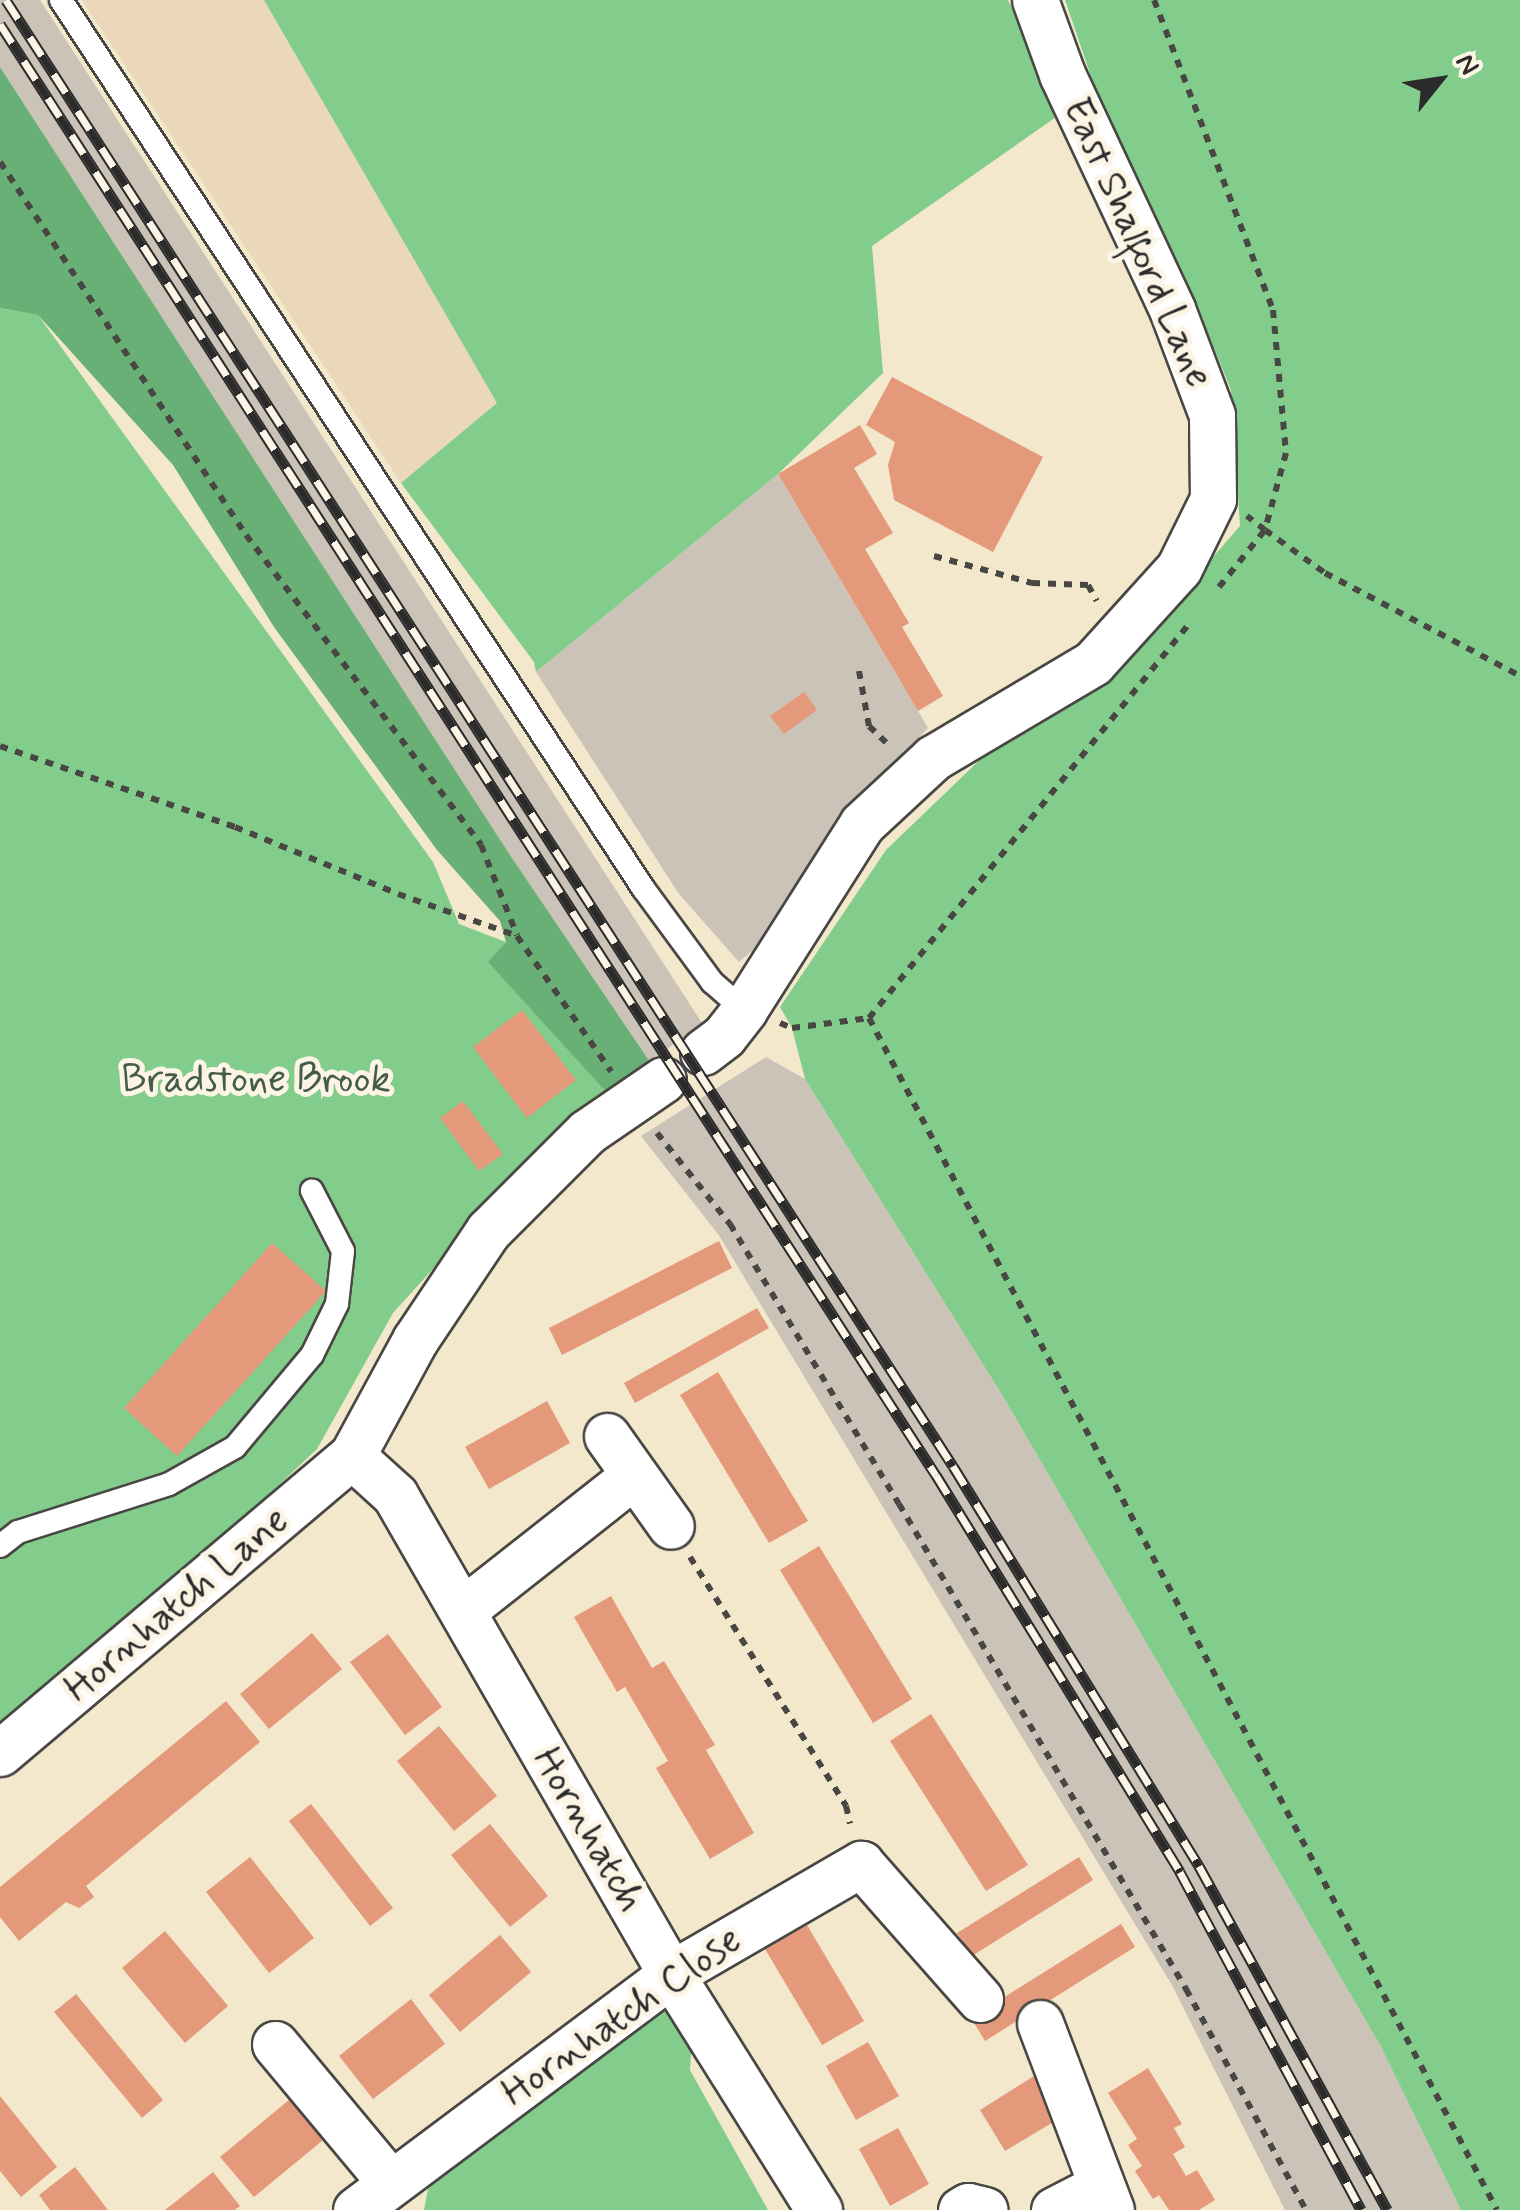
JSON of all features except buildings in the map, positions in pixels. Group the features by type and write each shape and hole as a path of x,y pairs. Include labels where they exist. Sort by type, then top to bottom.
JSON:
{"street":[{"name":"East Shalford Lane","path":"703,1052 724,1036 744,1010 862,824 932,758 1093,663 1179,568 1213,499 1212,415 1172,309 1062,74 1036,0"},
{"name":"East Shalford Lane","path":"352,1456 415,1340 488,1230 587,1132 647,1091"},
{"path":"607,1436 671,1526"},
{"name":"Hornhatch","path":"352,1456 395,1496 671,1974 819,2210"},
{"name":"Hornhatch Lane","path":"0,1753 352,1456"},
{"path":"463,1610 633,1476"},
{"path":"861,1864 980,1999"},
{"name":"Hornhatch Close","path":"370,2202 671,1974 861,1864"},
{"path":"1040,2023 1106,2198 1054,2210"},
{"path":"275,2044 370,2202"},
{"path":"961,2210 985,2210"}],"lane":[{"path":"62,0 643,888 712,982 744,1010"},
{"name":"East Shalford Lane","path":"647,1091 703,1052"},
{"path":"0,1546 18,1532 169,1484 235,1446 312,1355 337,1304 343,1251 312,1191"}],"path":[{"path":"1154,0 1272,310 1286,453 1266,530 1216,591"},
{"path":"0,162 246,535 482,845 517,936 647,1091 1176,1972 1306,2210"},
{"path":"1241,511 1325,573 1520,676"},
{"path":"934,556 1032,583 1088,585 1117,637"},
{"path":"792,1028 869,1018 1191,622"},
{"path":"859,670 869,726 917,772"},
{"path":"0,746 235,826 398,894 517,936"},
{"path":"869,1018 1497,2210"},
{"path":"671,1526 846,1806 861,1864"}],"shaded area":[{"path":"0,0 40,0 702,1023 650,1062 510,855 0,67"},
{"path":"82,0 264,0 498,403 401,483"},
{"path":"778,474 928,728 822,842 776,930 739,962 679,894 536,672"},
{"path":"766,1057 805,1079 1004,1398 1380,2045 1461,2210 1285,2210 1173,1987 718,1234 641,1136"}],"green space":[{"path":"264,0 1008,0 1059,115 872,246 883,373 778,474 536,672 534,662 401,483 497,403"},
{"path":"1065,0 1520,0 1520,2210 1461,2210 1380,2045 1004,1398 805,1079 792,1028 780,1007 886,850 988,752 1095,692 1240,526 1231,390 1184,275 1113,141"},
{"path":"0,67 510,855 650,1062 607,1093 488,962 506,942 500,921 437,850 274,627 173,465 38,315 0,308"},
{"name":"Bradstone Brook","path":"0,308 38,315 433,862 459,924 506,942 489,962 607,1093 537,1154 393,1313 317,1449 135,1621 0,1735"},
{"path":"663,2008 679,2018 692,2040 690,2070 768,2210 424,2210 430,2178"}],"railway":[{"path":"6,0 953,1466 1199,1866 1387,2210"},
{"path":"0,24 936,1475 1180,1872 1361,2210"}]}
